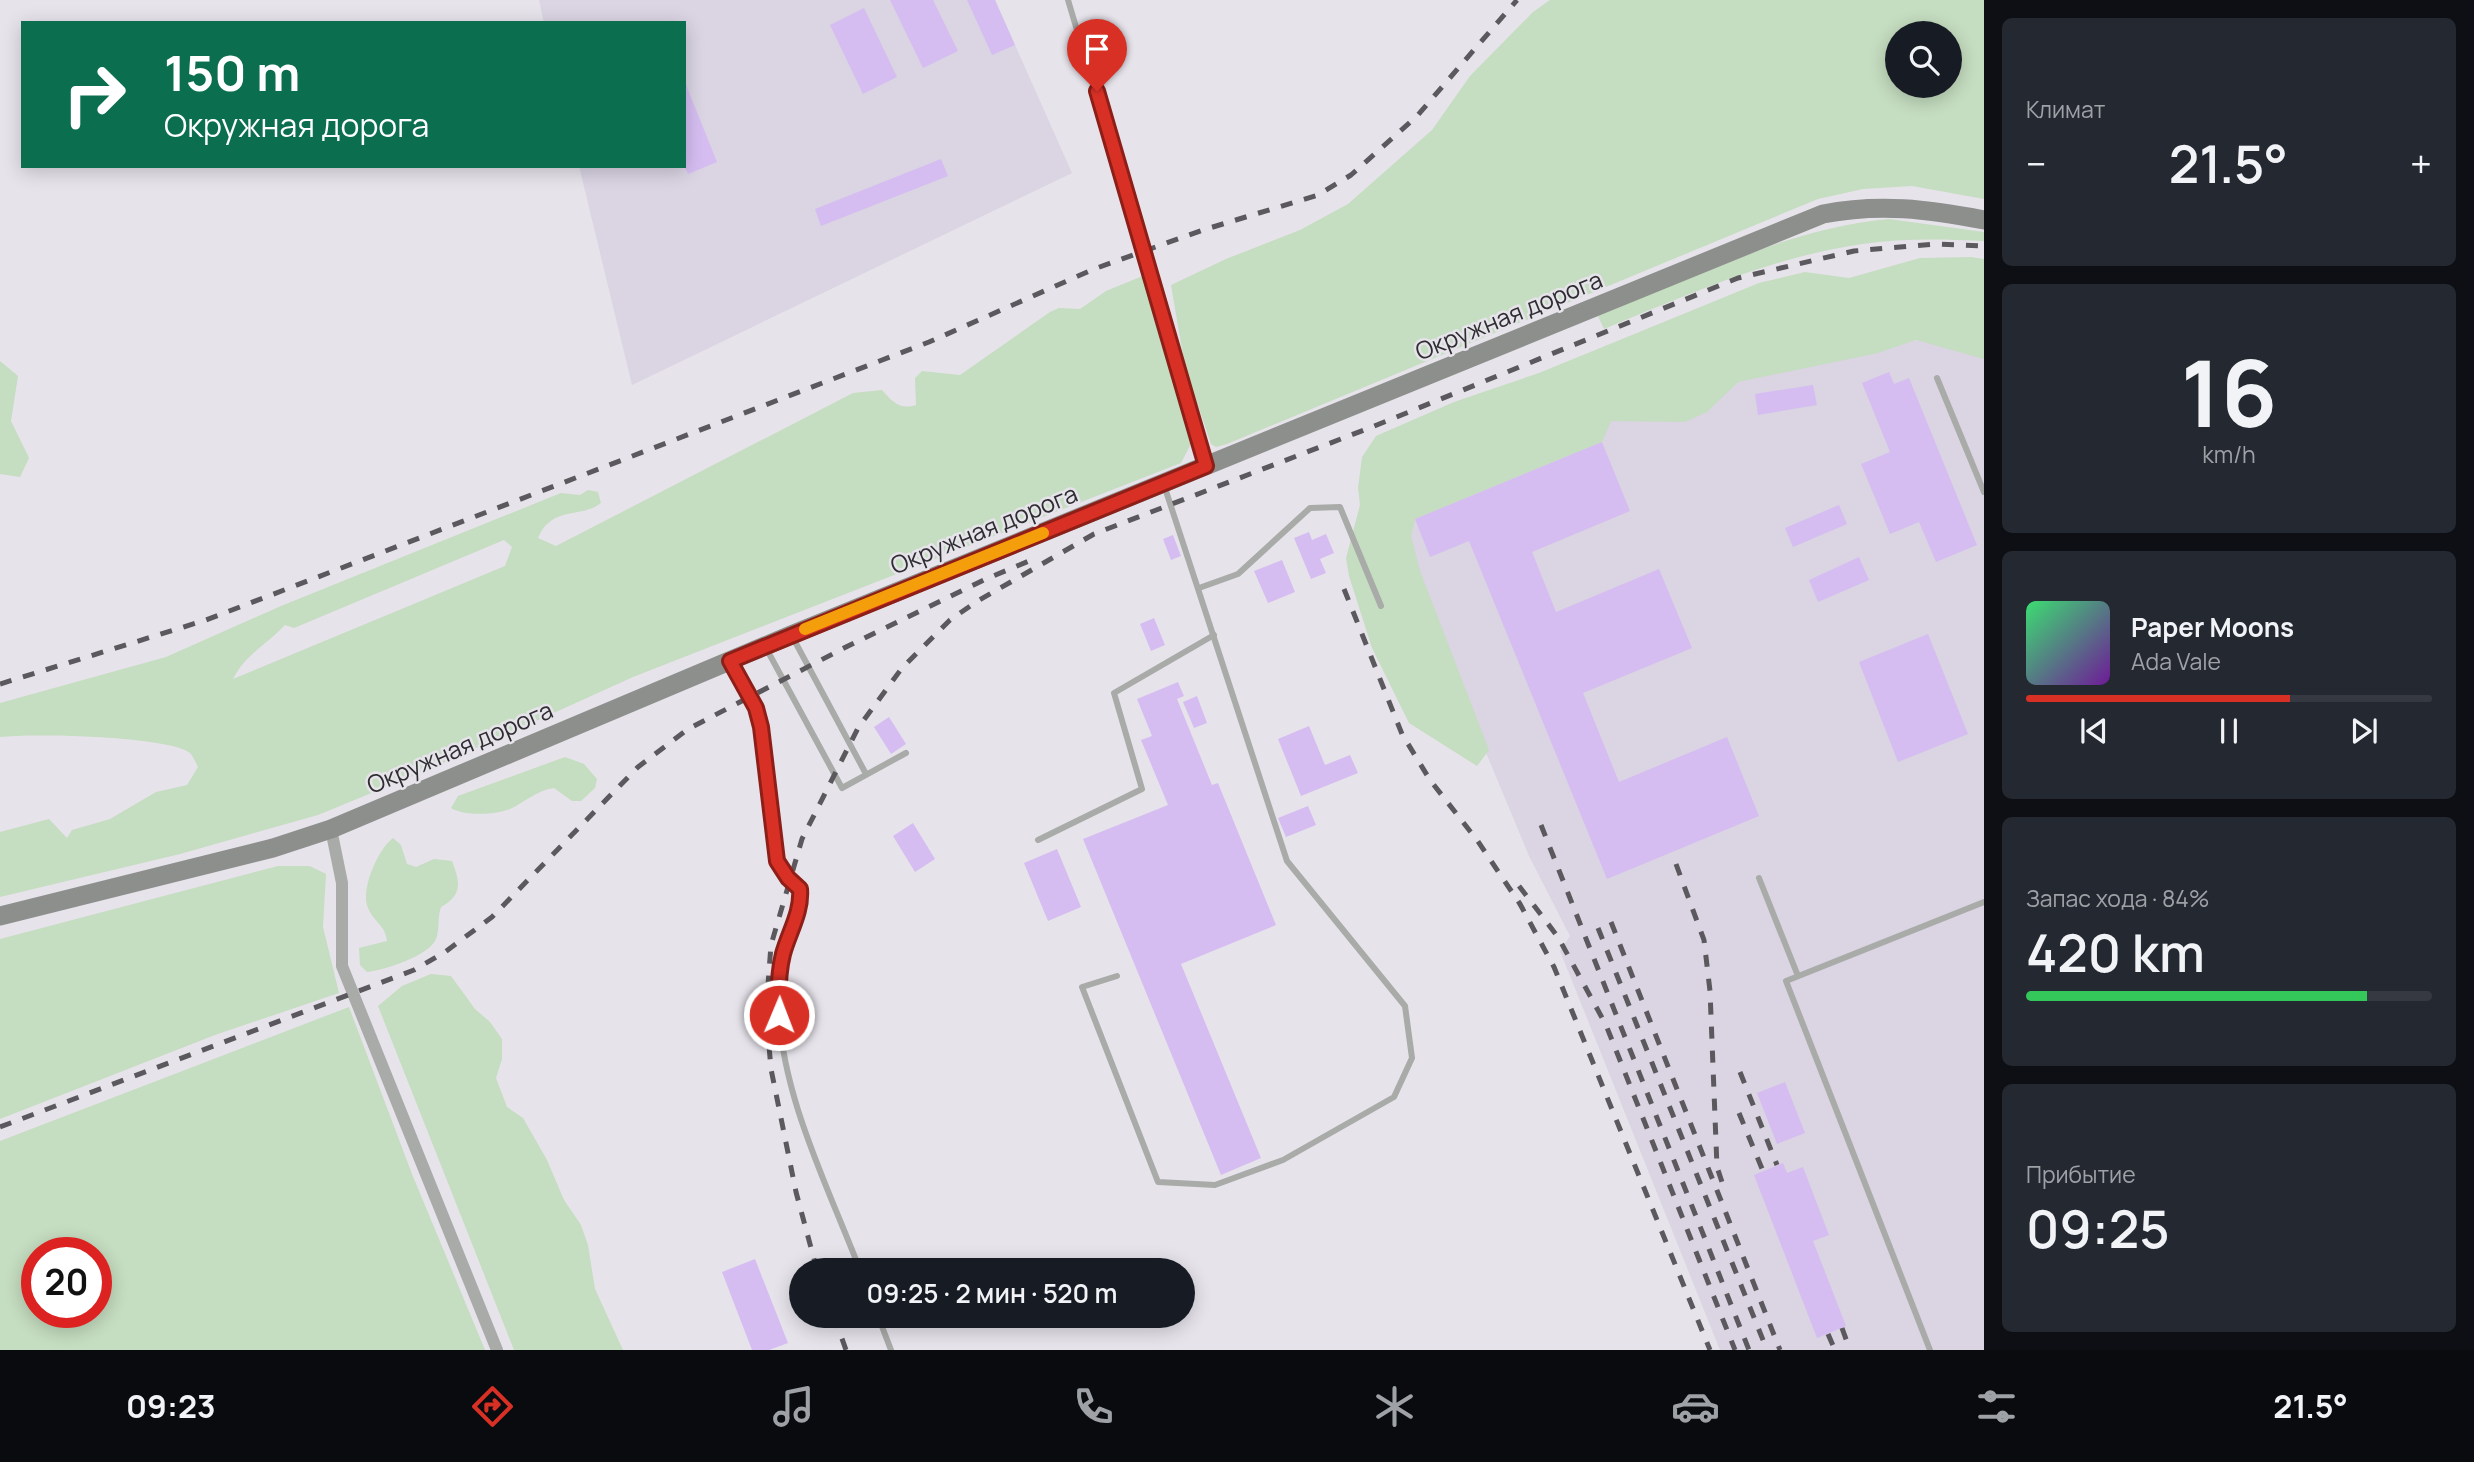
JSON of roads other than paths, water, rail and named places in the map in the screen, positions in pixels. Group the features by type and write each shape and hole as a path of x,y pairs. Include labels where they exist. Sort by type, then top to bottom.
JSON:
{"main road":[{"name":"Окружная дорога","path":"0,916 273,848 331,829 791,635 1823,214 1857,207 1889,206 1923,208 1984,220"}],"street":[{"path":"331,829 342,883 342,966 497,1350"}],"lane":[{"path":"1068,0 1206,466"},
{"path":"1937,378 1984,492"},
{"path":"1117,976 1082,987 1158,1182 1215,1185 1283,1160 1395,1097 1412,1058 1405,1006 1287,861 1164,484"},
{"path":"1199,588 1238,574 1310,508 1340,507 1381,606"},
{"path":"791,635 866,774"},
{"path":"1038,840 1142,789 1114,693 1214,635"},
{"path":"765,646 842,788 906,752"},
{"path":"730,661 756,708 761,727 777,861 788,878 800,889 801,903 783,955 778,997 782,1053 800,1116 855,1258"},
{"path":"1759,878 1798,976"},
{"path":"1930,1350 1786,981 1984,902"},
{"path":"883,1328 891,1350"}],"railway":[{"path":"0,684 206,620 929,342 1094,269 1203,230 1318,195 1351,175 1417,116 1517,0"},
{"path":"814,1258 796,1192 771,1069 766,1011 771,945 802,839 858,728 902,668 950,620 976,602 1094,534 1372,427 1738,278 1854,251 1935,244 1984,246"},
{"path":"0,1127 414,970 445,952 492,917 638,767 688,729 848,646 986,579 1036,558"},
{"path":"1344,589 1402,734 1430,780 1477,840 1520,904 1554,967 1710,1350"},
{"path":"1541,825 1749,1350"},
{"path":"1676,864 1704,940 1710,991 1717,1167 1722,1182"},
{"path":"1519,886 1558,937 1606,1025 1735,1350"},
{"path":"1611,922 1780,1350"},
{"path":"1598,928 1767,1350"},
{"path":"1740,1072 1777,1165"},
{"path":"1739,1113 1763,1171"},
{"path":"838,1328 846,1350"},
{"path":"1842,1328 1850,1350"},
{"path":"1828,1334 1835,1350"}]}
